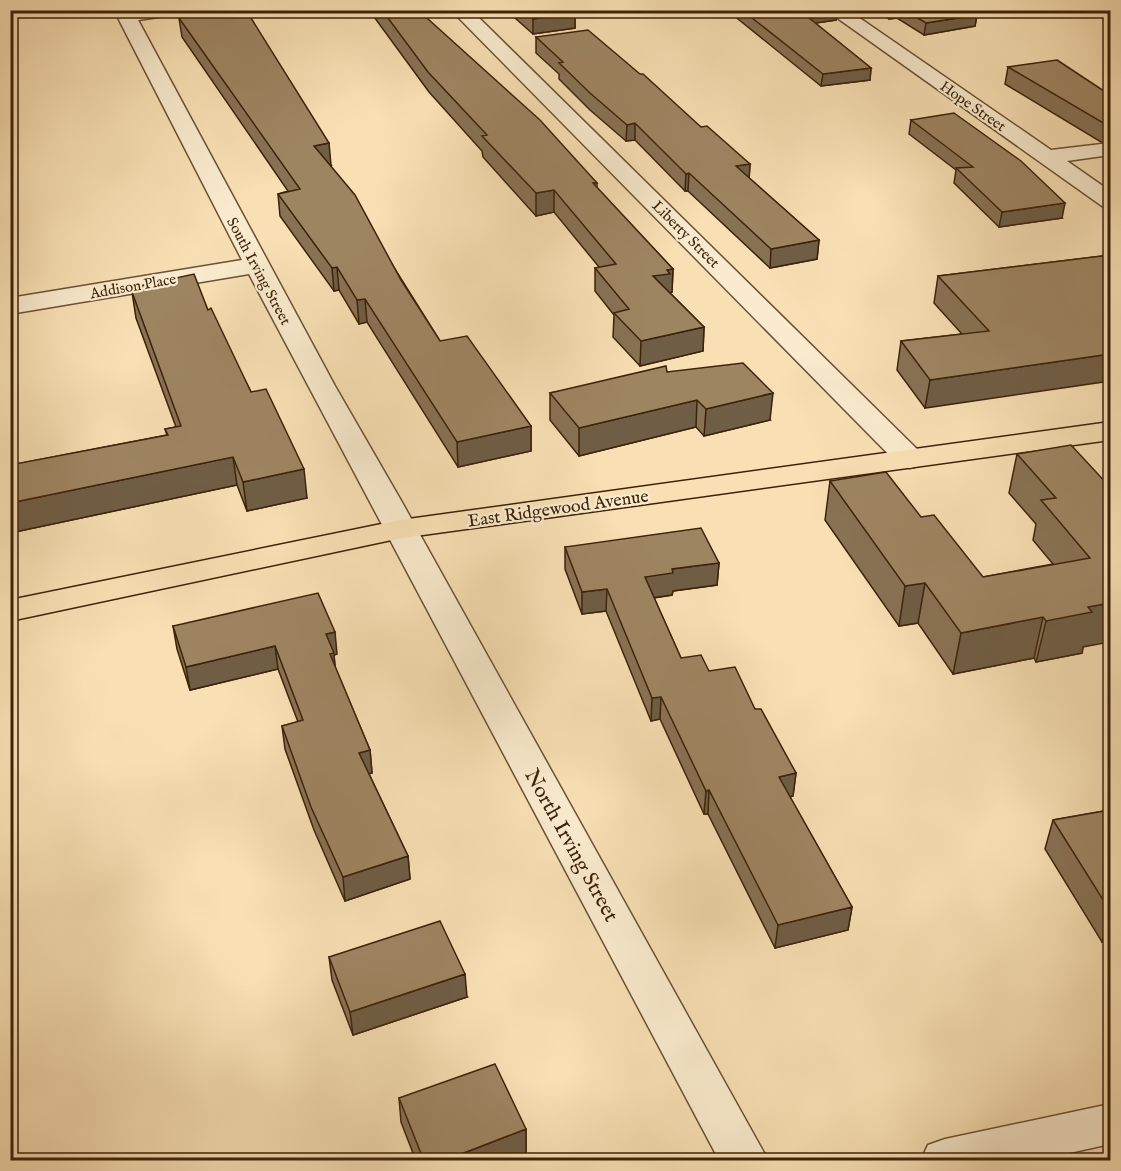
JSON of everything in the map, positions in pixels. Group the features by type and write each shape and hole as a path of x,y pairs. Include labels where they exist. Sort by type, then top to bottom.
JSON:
{"main road":[{"name":"East Ridgewood Avenue","path":"10,611 401,529 1110,432"}],"street":[{"path":"124,13 172,10"},
{"name":"Liberty Street","path":"460,10 910,459"},
{"name":"Hope Street","path":"835,10 1110,201"},
{"name":"South Irving Street","path":"124,13 256,265 401,529"},
{"path":"1046,157 1110,149"},
{"name":"Addison Place","path":"10,306 256,265"},
{"name":"North Irving Street","path":"401,529 744,1161"},
{"path":"945,1161 1110,1124"}],"building":[{"path":"246,10 329,143 314,146 355,195 401,280 440,341 467,336 531,426 457,442 365,299 357,300 337,267 332,268 278,194 300,189 179,18"},
{"path":"382,10 418,10 540,120 597,183 593,183 673,269 667,270 670,274 653,276 704,327 641,341 614,313 629,309 595,268 616,264 554,190 536,193 482,136 487,135 428,72"},
{"path":"523,10 573,10 575,13 533,19"},
{"path":"742,10 825,10 803,13 871,68 823,74"},
{"path":"904,10 970,10 977,15 926,23"},
{"path":"588,30 640,74 643,74 701,127 707,126 750,164 736,166 819,240 771,249 689,173 686,174 635,123 627,125 590,93 559,63 563,62 536,37"},
{"path":"1057,60 1110,95 1110,124 1105,124 1008,67"},
{"path":"954,113 1021,161 1065,203 1002,212 956,168 973,167 911,120"},
{"path":"1110,255 1110,354 930,380 901,341 989,331 938,276"},
{"path":"194,274 208,310 211,308 251,392 266,389 304,469 243,482 233,457 10,503 10,465 168,435 165,429 181,426 132,292 137,291 135,287"},
{"path":"743,363 773,393 706,409 697,400 579,428 550,393 666,366 667,372"},
{"path":"1071,445 1110,487 1110,603 1088,607 1092,612 1046,621 1043,617 961,633 925,583 905,586 830,481 886,472 921,517 934,515 983,577 1090,558 1041,500 1056,498 1017,454"},
{"path":"701,528 719,563 672,569 673,573 645,577 681,658 701,655 709,671 735,667 755,709 761,709 796,773 779,777 852,907 778,925 709,790 706,791 661,697 652,698 607,589 582,592 565,547"},
{"path":"318,593 335,632 326,634 334,653 330,654 370,750 359,753 408,856 343,877 311,807 282,726 303,720 275,646 186,667 173,626"},
{"path":"1110,810 1110,911 1053,820"},
{"path":"440,921 465,974 350,1012 329,957"},
{"path":"495,1064 526,1129 443,1161 424,1161 399,1098"}]}
